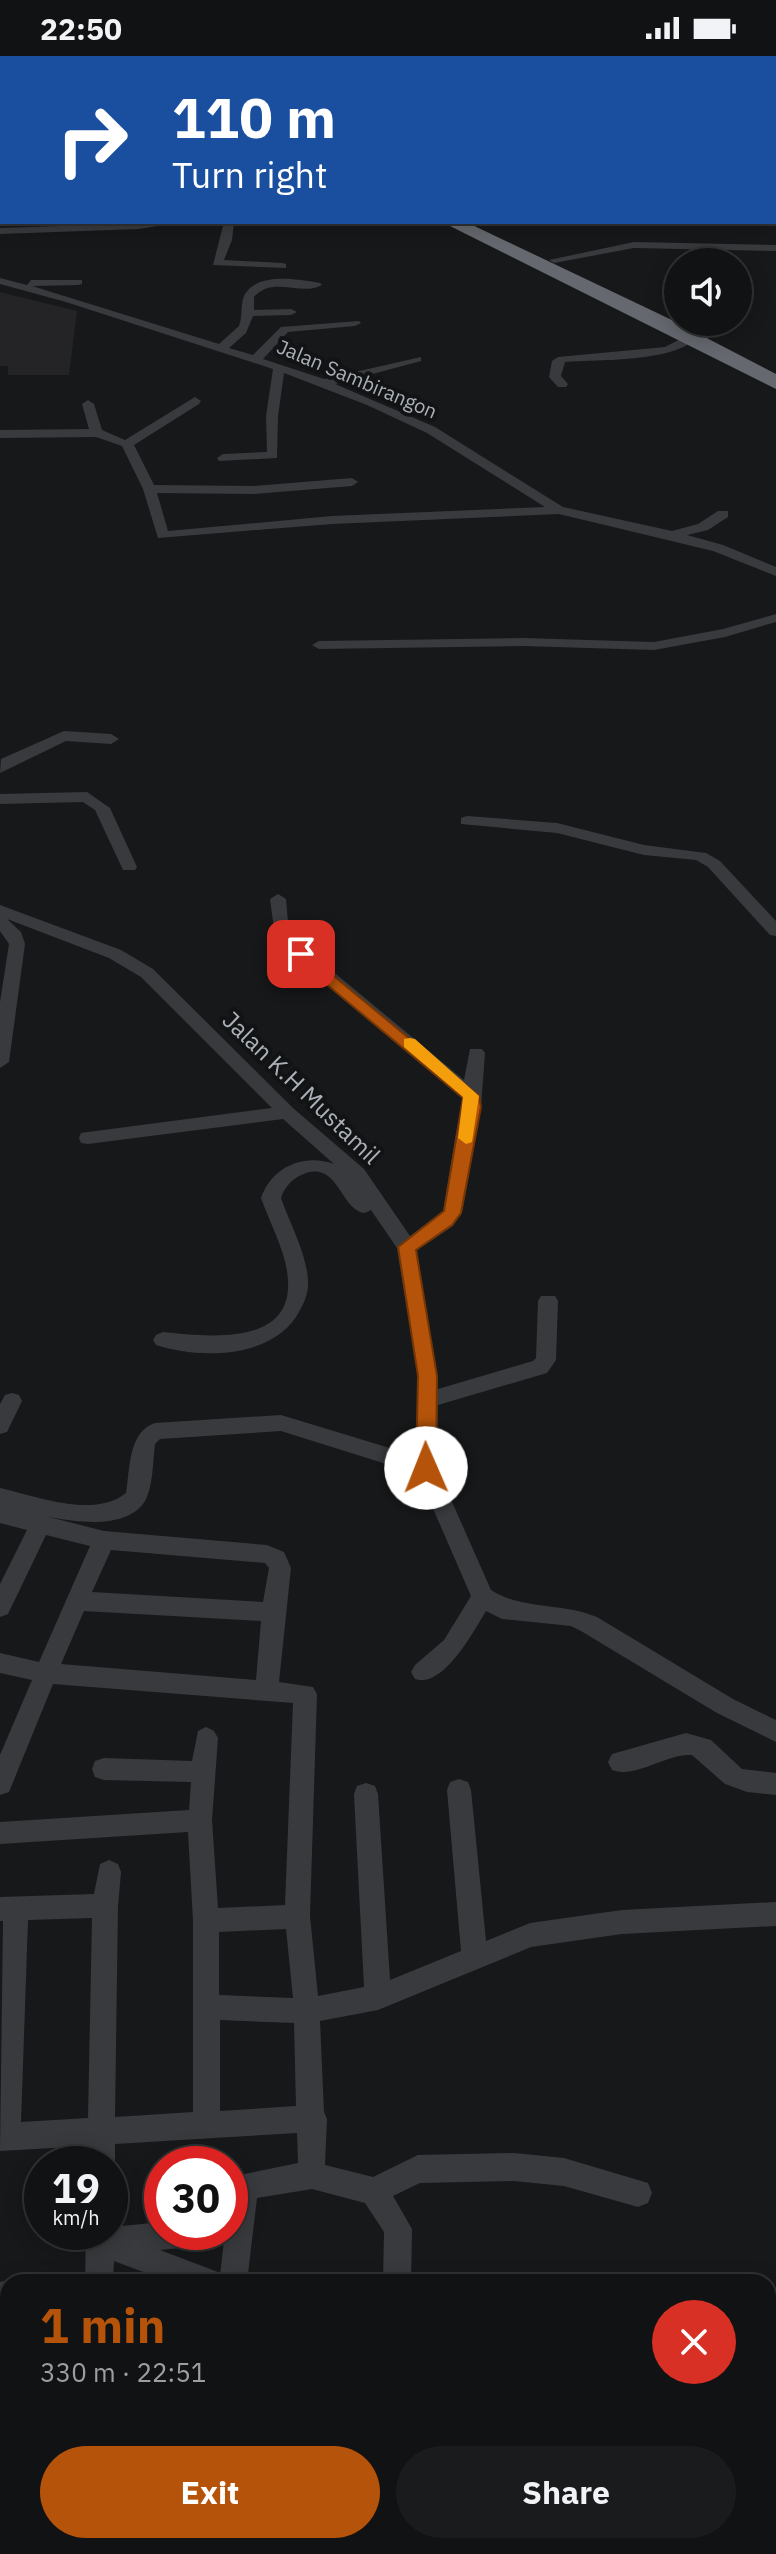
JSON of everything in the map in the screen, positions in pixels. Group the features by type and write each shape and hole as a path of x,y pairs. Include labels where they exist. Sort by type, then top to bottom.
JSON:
{"highway":[{"path":"455,224 664,318"},
{"path":"475,224 554,260 664,317"},
{"path":"697,336 776,383"},
{"path":"702,336 776,372"}],"street":[{"path":"0,231 158,224"},
{"path":"229,224 227,240 217,263 282,266"},
{"path":"554,260 634,245 776,248"},
{"name":"Jalan Sambirangon","path":"0,281 223,347 324,383 431,430 559,510 718,548 776,572"},
{"path":"19,285 78,282"},
{"path":"223,347 245,328 250,313 248,297 259,285 316,285"},
{"path":"250,313 291,312"},
{"path":"256,359 285,329 355,323"},
{"path":"562,384 555,377 558,361 562,359 665,350 678,347 678,336"},
{"path":"324,383 417,359"},
{"path":"223,458 273,455 272,416 279,367"},
{"path":"127,444 195,401"},
{"path":"88,404 89,421 98,433"},
{"path":"0,434 98,433 127,444 149,489 163,535 332,520 559,510"},
{"path":"149,489 254,490 352,482"},
{"path":"672,535 703,527 723,514"},
{"path":"319,645 523,642 654,646 725,633 776,618"},
{"path":"0,768 6,762 64,736 111,739"},
{"path":"0,799 87,797 102,808 129,867"},
{"path":"467,821 557,828 644,850 700,856 714,864 776,931"},
{"path":"278,899 276,915 281,930 301,954 471,1096"},
{"name":"Jalan K.H Mustamil","path":"0,910 115,954 147,973 287,1112 357,1174 409,1256 424,1343 428,1400 426,1468 460,1551 483,1597"},
{"path":"0,921 15,936 17,944 0,1062"},
{"path":"163,1340 234,1345 264,1336 282,1323 295,1304 298,1279 271,1198 274,1185 298,1170 313,1166 330,1168 409,1256 452,1213 472,1107 476,1053"},
{"path":"88,1138 287,1112"},
{"path":"428,1400 532,1372 540,1367 546,1360 548,1301"},
{"path":"0,1426 12,1401"},
{"path":"0,1497 65,1511 117,1512 136,1497 145,1441 149,1435 155,1431 210,1426 281,1423 426,1468"},
{"path":"0,1514 104,1540 267,1554 276,1558 280,1568 267,1690"},
{"path":"0,1607 41,1523"},
{"path":"0,1784 104,1540"},
{"path":"423,1672 452,1647 483,1597 502,1609 573,1617 589,1624 725,1706 776,1732"},
{"path":"80,1601 273,1612"},
{"path":"0,1663 46,1673 305,1694 297,1916 307,2011 313,2119 312,2175"},
{"path":"206,1738 200,1820 206,1921 207,2125"},
{"path":"620,1762 682,1743 697,1745 710,1753 724,1770 742,1780 776,1784"},
{"path":"104,1769 204,1772"},
{"path":"459,1790 475,1958"},
{"path":"366,1794 378,1997"},
{"path":"0,1833 200,1820"},
{"path":"102,2146 105,1906 109,1872"},
{"path":"105,1906 8,1909 4,2137 313,2119"},
{"path":"206,2007 307,2011 378,1997 530,1935 622,1922 776,1914"},
{"path":"206,1921 297,1916"},
{"path":"248,2186 312,2175 374,2191 418,2169 514,2167 564,2172 638,2193"},
{"path":"374,2191 398,2229 397,2274"},
{"path":"128,2249 189,2274"},
{"path":"96,2274 99,2250"},
{"path":"233,2274 234,2250"}],"shaded area":[{"path":"0,292 77,311 69,375 8,375 8,366 0,366"}],"slow traffic":[{"path":"410,1043 471,1096 466,1138"}],"route":[{"path":"301,954 471,1096 472,1107 452,1213 446,1221 407,1247 428,1376 424,1446 426,1468"}]}
